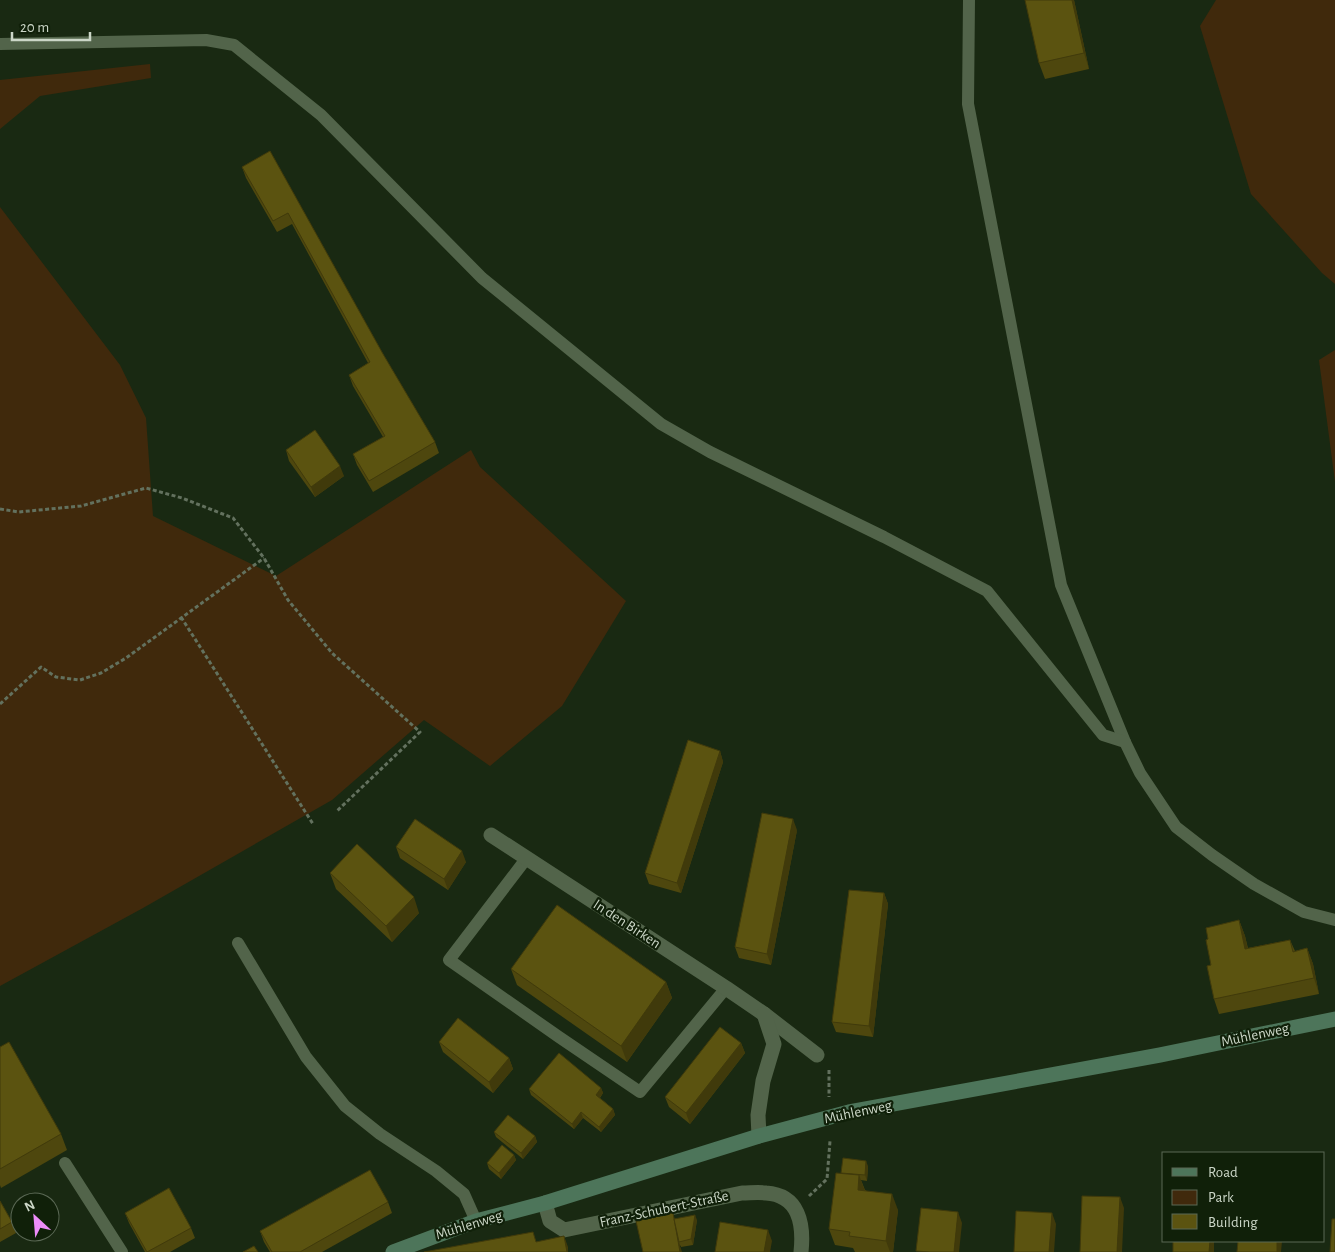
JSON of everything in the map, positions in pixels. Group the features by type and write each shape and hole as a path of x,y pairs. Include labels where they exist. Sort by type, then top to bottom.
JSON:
{"street":[{"name":"In den Birken","path":"491,834 526,859 726,988 764,1014 817,1056"},
{"path":"760,1136 758,1115 763,1081 774,1044 764,1014"},
{"name":"Mühlenweg","path":"393,1252 476,1221 544,1203 760,1136 849,1112 1160,1055 1335,1019"},
{"name":"Franz-Schubert-Straße","path":"544,1203 550,1221 564,1230 742,1193 767,1193 784,1197 795,1208"},
{"path":"795,1208 801,1227 801,1252"}],"lane":[{"path":"969,0 968,104 1061,584 1125,742 1140,773 1176,827 1254,884 1304,912 1335,920"},
{"path":"0,44 206,40 234,45 320,115 482,278 661,424 710,452 884,537 987,591 1103,735 1125,742"},
{"path":"526,859 449,960 559,1038 640,1092 726,988"},
{"path":"238,943 306,1057 345,1106 380,1134 436,1171 464,1194 476,1221"},
{"path":"65,1163 122,1252"}],"path":[{"path":"0,509 19,512 80,506 146,488 182,498 233,518 264,558 288,600 332,653 420,732 337,810"},
{"path":"0,704 41,667 56,677 80,680 101,673 126,658 264,558"},
{"path":"181,617 313,824"},
{"path":"795,1208 828,1179 830,1141"}],"green space":[{"path":"1216,0 1335,0 1335,284 1322,273 1251,194 1200,26"},
{"path":"150,64 151,78 40,96 0,129 0,80"},
{"path":"0,207 120,365 146,418 153,516 276,576 471,450 480,467 626,601 562,706 490,766 424,720 332,800 143,908 0,986"},
{"path":"1335,350 1335,482 1319,360"}],"building":[{"path":"1025,0 1072,0 1084,53 1039,63"},
{"path":"270,151 383,354 435,442 369,481 353,454 385,436 349,375 370,362 288,213 273,221 242,167"},
{"path":"315,430 340,466 311,487 286,450"},
{"path":"688,740 720,751 677,883 645,873"},
{"path":"762,813 793,819 767,954 735,947"},
{"path":"415,819 462,851 444,879 396,847"},
{"path":"357,844 414,897 386,926 330,873"},
{"path":"849,890 884,893 869,1026 832,1022"},
{"path":"557,905 666,982 621,1046 511,969"},
{"path":"1239,920 1245,949 1290,940 1293,952 1307,948 1314,978 1214,999 1207,966 1211,965 1206,940 1208,939 1206,928"},
{"path":"458,1018 509,1058 489,1082 439,1042"},
{"path":"720,1027 741,1043 686,1113 665,1097"},
{"path":"9,1042 61,1134 0,1169 0,1047"},
{"path":"559,1053 601,1088 596,1095 613,1109 599,1127 581,1112 572,1124 529,1089"},
{"path":"508,1115 535,1136 521,1153 494,1132"},
{"path":"502,1145 514,1155 499,1173 487,1163"},
{"path":"843,1158 866,1161 865,1175 841,1173"},
{"path":"370,1170 388,1202 300,1252 272,1252 260,1231"},
{"path":"836,1173 859,1175 858,1190 892,1194 886,1241 849,1236 850,1232 829,1229"},
{"path":"169,1188 191,1228 147,1252 125,1213"},
{"path":"1082,1196 1120,1197 1117,1252 1080,1252"},
{"path":"0,1201 10,1218 10,1223 0,1229"},
{"path":"921,1208 958,1212 954,1252 916,1251"},
{"path":"1016,1211 1052,1213 1049,1252 1014,1252"},
{"path":"673,1213 680,1252 643,1252 636,1221"},
{"path":"695,1215 691,1239 679,1242 674,1219"},
{"path":"1332,1219 1335,1219 1335,1252 1330,1252"},
{"path":"720,1222 768,1230 764,1252 715,1252"},
{"path":"533,1232 536,1242 564,1236 567,1252 424,1252"},
{"path":"1173,1242 1210,1242 1209,1252 1173,1252"},
{"path":"1238,1242 1277,1242 1277,1252 1237,1252"},
{"path":"254,1246 258,1252 243,1252"}]}
